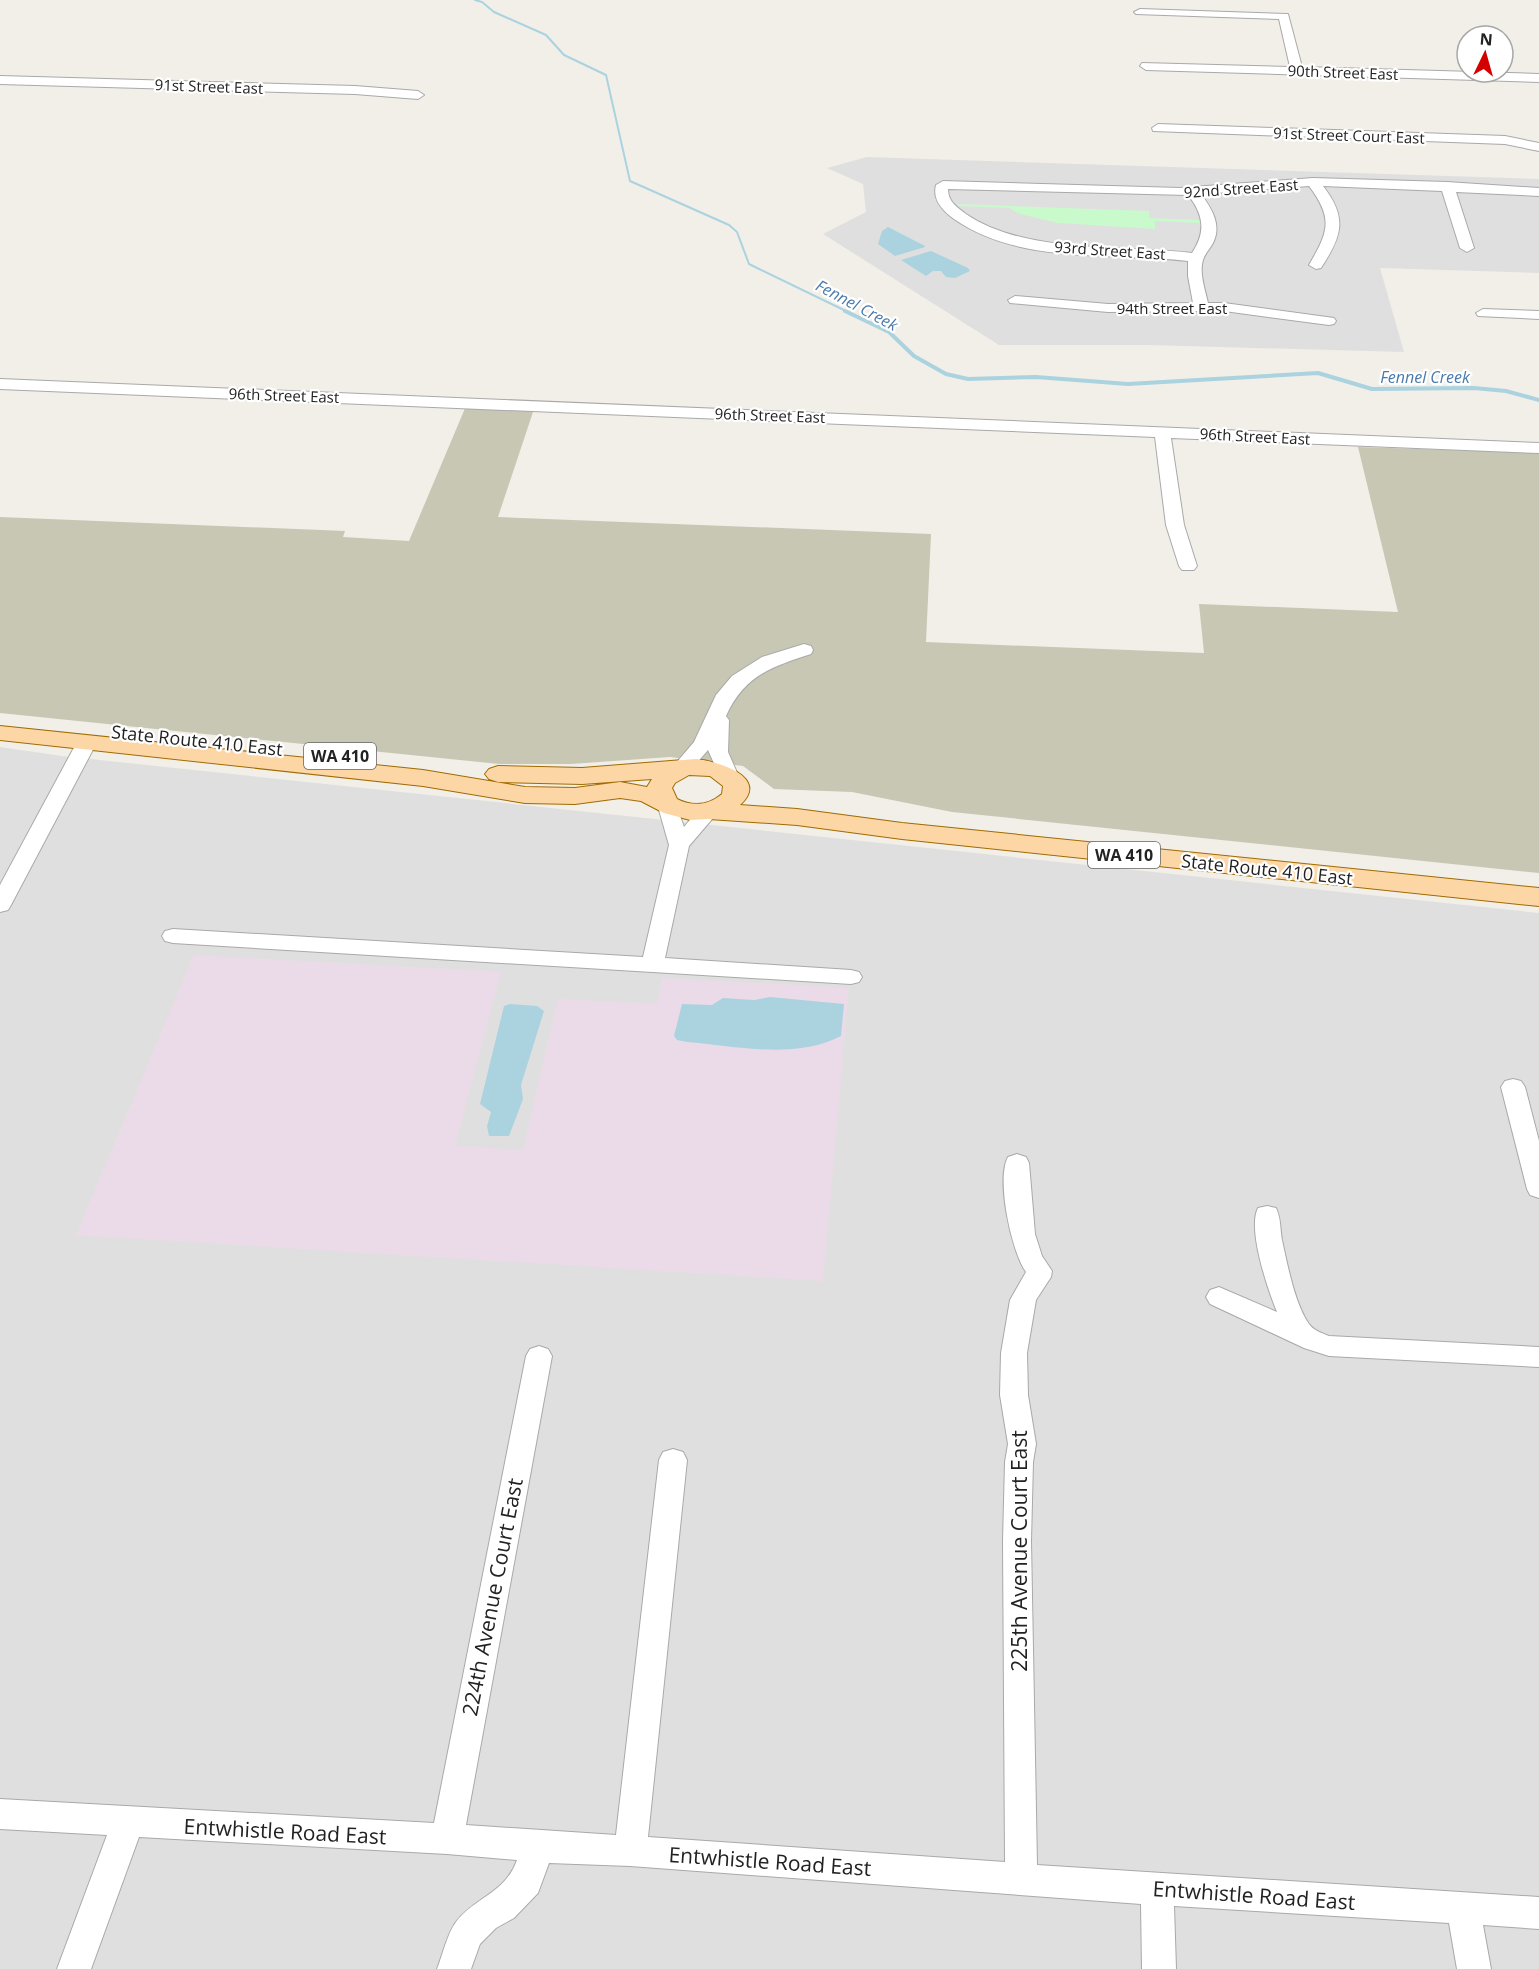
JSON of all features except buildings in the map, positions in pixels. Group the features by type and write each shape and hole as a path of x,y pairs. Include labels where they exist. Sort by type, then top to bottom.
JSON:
{"main road":[{"name":"State Route 410 East","path":"0,720 490,773 582,776 681,769"},
{"name":"State Route 410 East","path":"0,733 423,778 525,795 575,796 620,790 648,795 667,803"},
{"name":"WA 410","path":"681,769 705,767 731,777"},
{"path":"667,803 660,793 661,782 671,773 681,769"},
{"name":"State Route 410 East","path":"731,777 756,795 775,802 840,802 954,823 1539,882"},
{"path":"709,811 725,805 735,796 736,785 731,777"},
{"name":"WA 410","path":"667,803 690,812 709,811"},
{"name":"State Route 410 East","path":"709,811 797,817 902,831 1539,897"}],"street":[{"path":"1140,12 1284,16 1298,71"},
{"name":"90th Street East","path":"1146,66 1539,78"},
{"name":"91st Street East","path":"0,80 343,90 418,95"},
{"name":"91st Street Court East","path":"1158,128 1505,140 1539,147"},
{"path":"1313,182 1329,203 1335,224 1329,242 1316,265"},
{"name":"92nd Street East","path":"943,185 1192,192 1313,182 1448,186 1539,192"},
{"name":"93rd Street East","path":"943,185 940,192 944,202 956,214 979,228 1024,242 1061,248 1148,252 1196,258"},
{"path":"1448,186 1467,248"},
{"path":"1192,192 1207,210 1210,224 1207,241 1196,258 1201,306"},
{"name":"94th Street East","path":"1015,300 1108,308 1201,306 1259,310 1329,321"},
{"path":"1483,313 1539,315"},
{"name":"96th Street East","path":"0,384 1539,448"},
{"path":"1162,432 1175,525 1188,566"},
{"path":"681,769 703,744 726,695 748,673 770,661 804,650"},
{"path":"719,712 718,752 731,777"},
{"path":"0,905 87,742"},
{"path":"652,965 679,845 667,803"},
{"path":"679,845 709,811"},
{"path":"173,936 851,977"},
{"path":"1513,1087 1539,1189"},
{"name":"225th Avenue Court East","path":"1017,1163 1022,1235 1029,1260 1039,1271 1038,1277 1027,1290 1023,1300 1014,1353 1014,1395 1022,1444 1019,1462 1017,1541 1021,1878"},
{"path":"1268,1215 1269,1239 1275,1261 1292,1316 1301,1334"},
{"path":"1219,1297 1329,1346 1539,1357"},
{"name":"224th Avenue Court East","path":"447,1839 539,1356"},
{"path":"630,1851 674,1460"},
{"name":"Entwhistle Road East","path":"0,1814 447,1839 538,1847 630,1851 1539,1913"},
{"path":"74,1969 128,1822"},
{"path":"454,1969 467,1934 484,1917 502,1907 526,1882 538,1847"},
{"path":"1157,1888 1159,1969"},
{"path":"1463,1908 1474,1969"}],"shaded area":[{"path":"867,157 1539,179 1539,273 1380,268 1404,352 1147,345 999,345 823,234 866,212 863,184 827,168"},
{"path":"466,406 534,409 498,517 931,534 926,642 1204,653 1199,604 1398,612 1358,447 1539,453 1539,873 952,812 852,792 774,789 743,766 670,757 571,764 499,764 0,713 0,517 345,531 343,537 409,541"},
{"path":"0,747 62,756 1539,913 1539,1969 0,1969"},
{"path":"194,955 501,972 455,1146 523,1150 558,999 657,1004 662,978 849,988 823,1281 76,1235"}],"green space":[{"path":"957,204 1149,211 1149,218 1200,220 1200,223 1155,221 1155,229 1058,223 1020,214 1009,208"}],"water":[{"path":"888,227 925,247 895,256 878,244 882,231"},
{"path":"931,251 970,271 955,278 946,277 941,271 933,271 926,276 901,260"},
{"path":"770,997 844,1004 841,1036 804,1048 765,1050 687,1042 677,1040 674,1036 682,1004 712,1005 723,998 754,1000"},
{"path":"510,1004 537,1006 544,1011 521,1085 523,1099 509,1136 489,1136 487,1126 491,1112 480,1104 504,1006"}],"waterway":[{"name":"Fennel Creek","path":"475,0 482,2 494,12 546,35 564,55 606,75 630,181 729,225 737,232 749,264 848,312"},
{"name":"Fennel Creek","path":"845,311 889,332 914,356 946,374 968,379 1036,377 1128,384 1318,373 1372,389 1474,388 1506,391 1539,400"}]}
